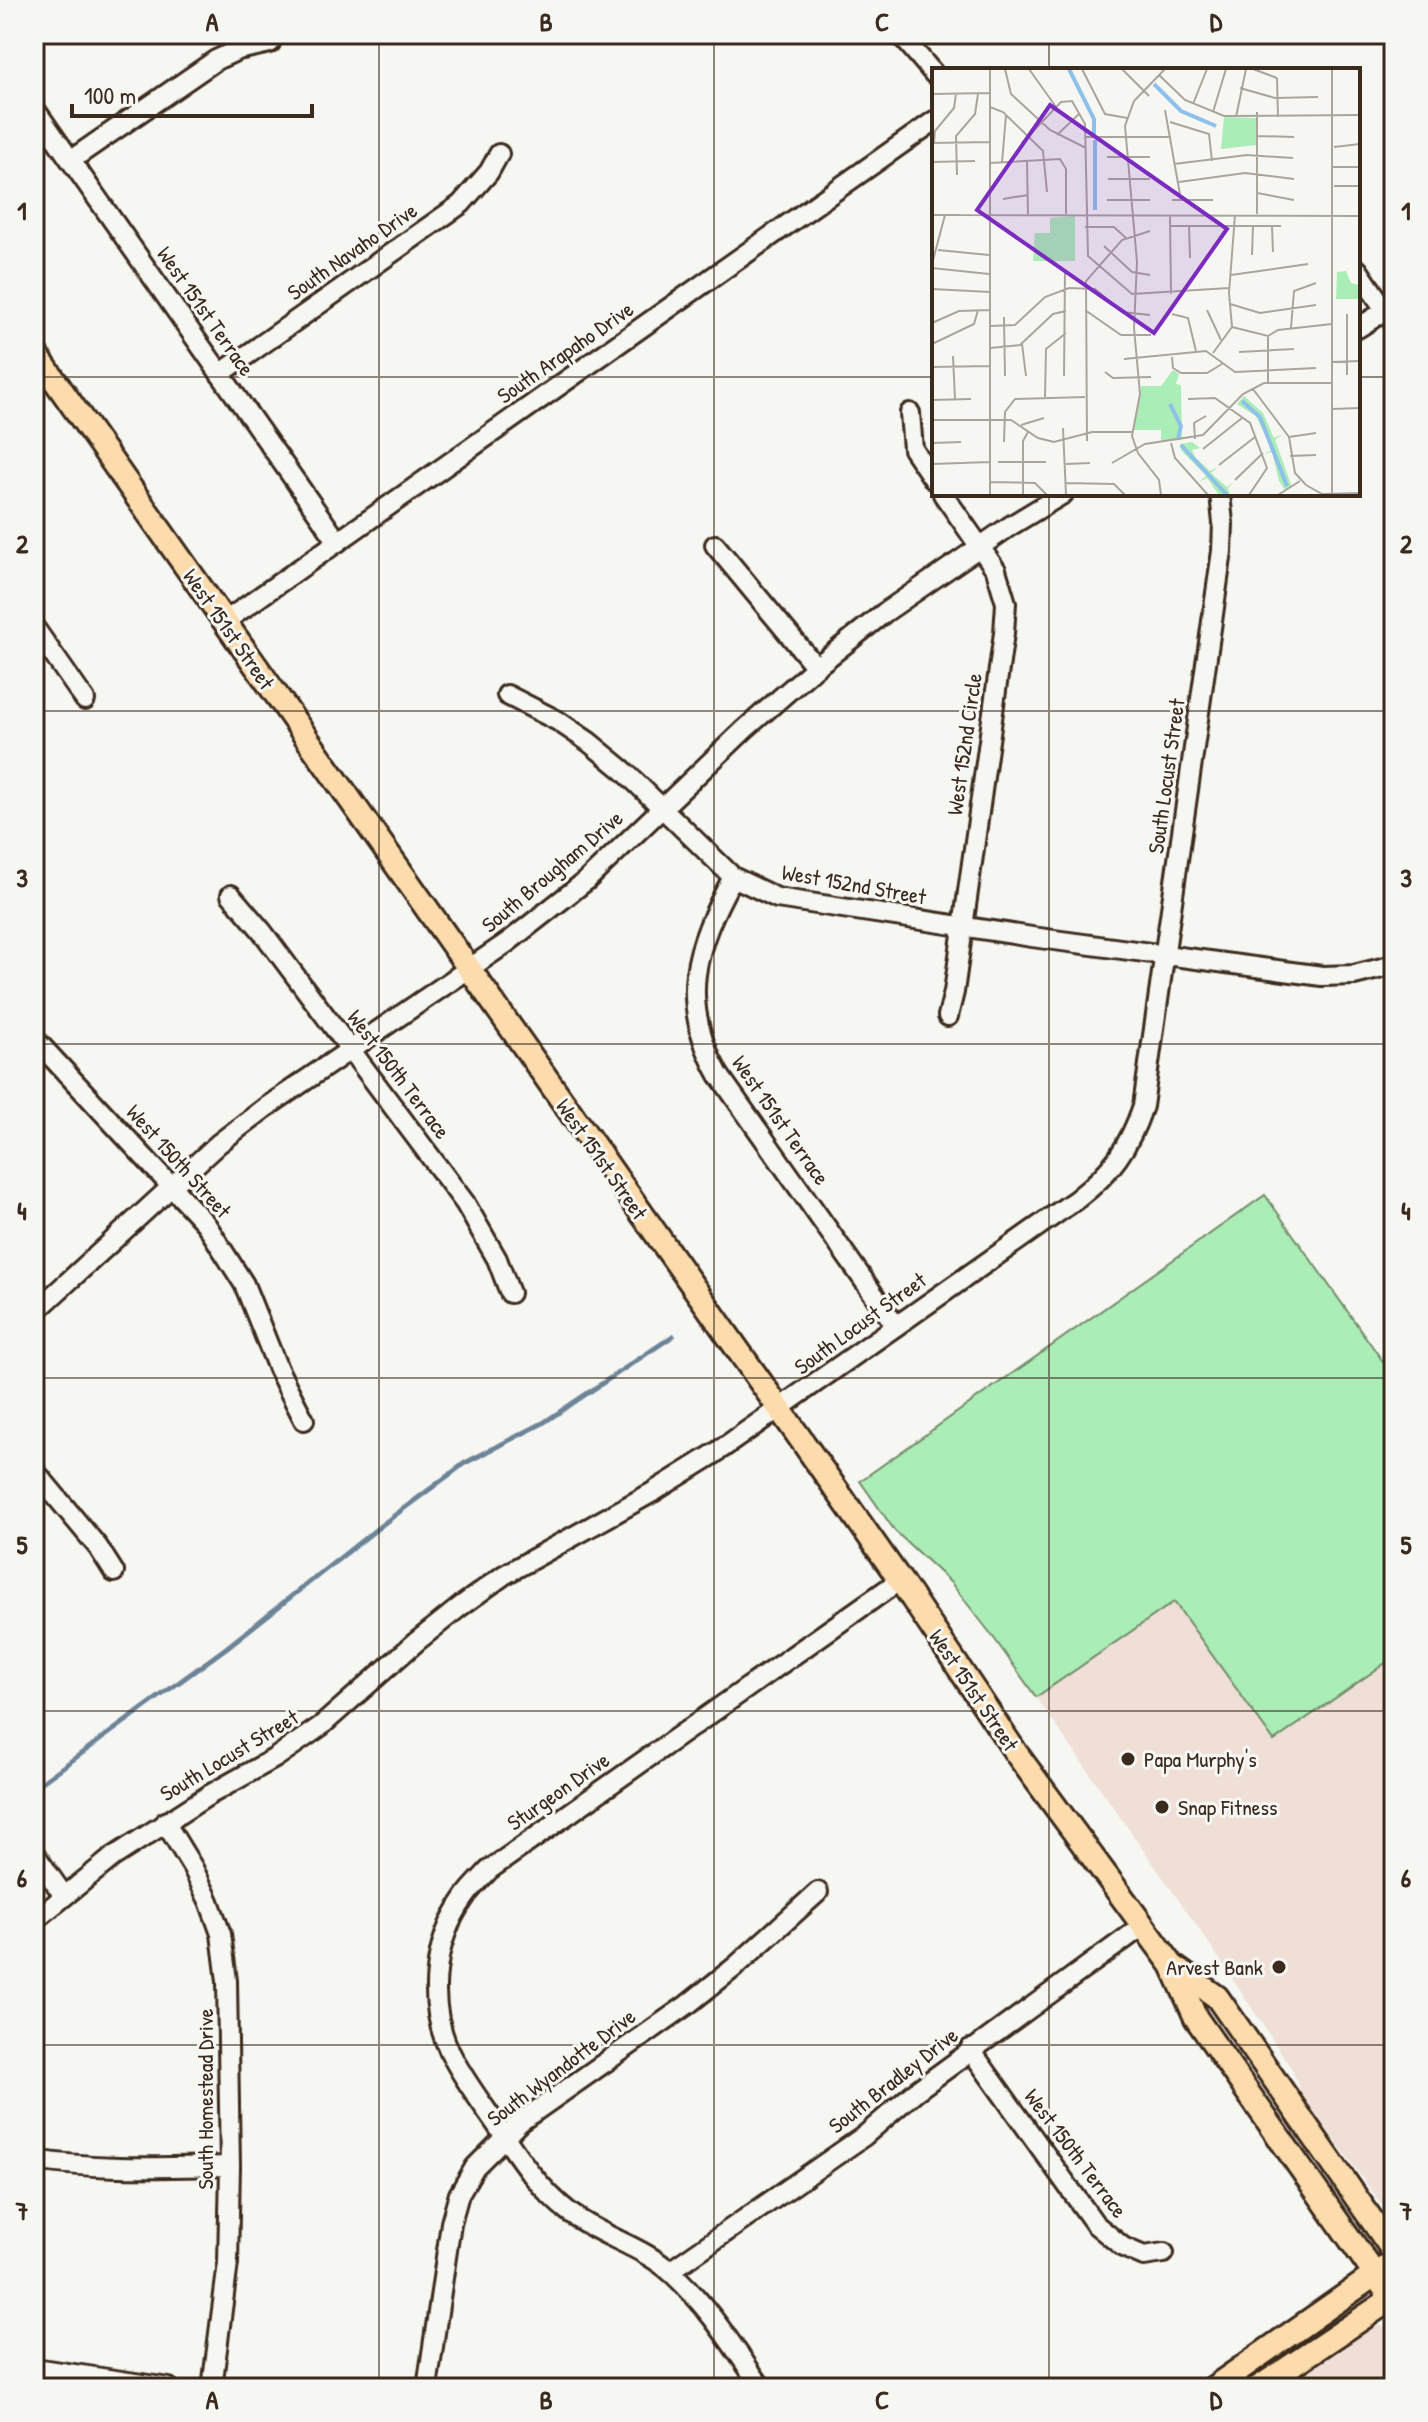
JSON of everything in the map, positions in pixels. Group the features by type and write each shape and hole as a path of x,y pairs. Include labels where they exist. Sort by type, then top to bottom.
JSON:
{"main road":[{"name":"West 151st Street","path":"35,353 900,1580 1016,1753 1172,1965 1196,2018 1393,2299"},
{"name":"West 151st Street","path":"1172,1965 1217,1997 1394,2252"},
{"path":"1213,2388 1394,2261"},
{"path":"1258,2388 1393,2299"}],"street":[{"path":"900,34 932,72"},
{"path":"71,160 216,60 238,50 270,43"},
{"name":"West 151st Terrace","path":"34,108 338,542"},
{"name":"South Arapaho Drive","path":"224,622 932,122"},
{"name":"South Navaho Drive","path":"220,374 461,204 489,172 499,154"},
{"path":"1360,273 1391,313 1360,327"},
{"path":"910,413 913,449 932,477"},
{"name":"West 152nd Circle","path":"944,496 996,570 1006,603 954,992 948,1016"},
{"name":"South Brougham Drive","path":"34,1313 218,1144 265,1108 539,919 587,880 698,771 816,667 884,613 1060,496"},
{"name":"South Locust Street","path":"34,1921 113,1857 165,1822 275,1758 321,1726 416,1642 504,1575 653,1492 780,1410 1077,1199 1113,1166 1133,1135 1143,1106 1222,551 1220,496"},
{"path":"715,545 816,667"},
{"path":"34,627 85,700"},
{"name":"West 152nd Street","path":"507,695 558,721 589,742 623,770 733,877 777,898 1322,976 1354,975 1394,965"},
{"name":"West 151st Terrace","path":"733,877 712,915 697,962 696,1008 708,1057 896,1326"},
{"name":"West 150th Terrace","path":"231,895 351,1049 478,1223 510,1293"},
{"name":"West 150th Street","path":"34,1038 206,1224 244,1284 278,1369 304,1420"},
{"path":"34,1470 98,1547 114,1572"},
{"name":"Sturgeon Drive","path":"762,2388 699,2299 670,2271 649,2255 571,2213 530,2172 453,2057 437,2006 436,1972 454,1914 489,1870 900,1580"},
{"name":"South Homestead Drive","path":"165,1822 209,1901 221,1934 227,1981 228,2263 212,2388"},
{"path":"34,1853 64,1896"},
{"name":"South Wyandotte Drive","path":"427,2388 451,2223 459,2194 475,2167 520,2122 687,2005 736,1966 818,1892"},
{"name":"South Bradley Drive","path":"670,2271 864,2136 970,2049 1144,1925"},
{"name":"West 150th Terrace","path":"970,2049 1095,2224 1123,2247 1144,2256 1164,2253"},
{"path":"34,2160 72,2166 121,2168 230,2166"},
{"path":"34,2368 169,2388"}],"shaded area":[{"path":"1175,1602 1274,1741 1394,1657 1394,2218 1303,2097 1292,2069 1204,1936 1036,1697"},
{"path":"1369,2328 1394,2329 1394,2388 1283,2388"}],"green space":[{"path":"1265,1195 1394,1377 1394,1657 1274,1741 1174,1602 1036,1697 951,1583 895,1531 860,1481"}],"waterway":[{"path":"34,1788 226,1648 465,1463 543,1423 673,1336"}],"place":[{"name":"Papa Murphy's","path":"1128,1759"},
{"name":"Snap Fitness","path":"1162,1807"},
{"name":"Arvest Bank","path":"1279,1967"}]}
